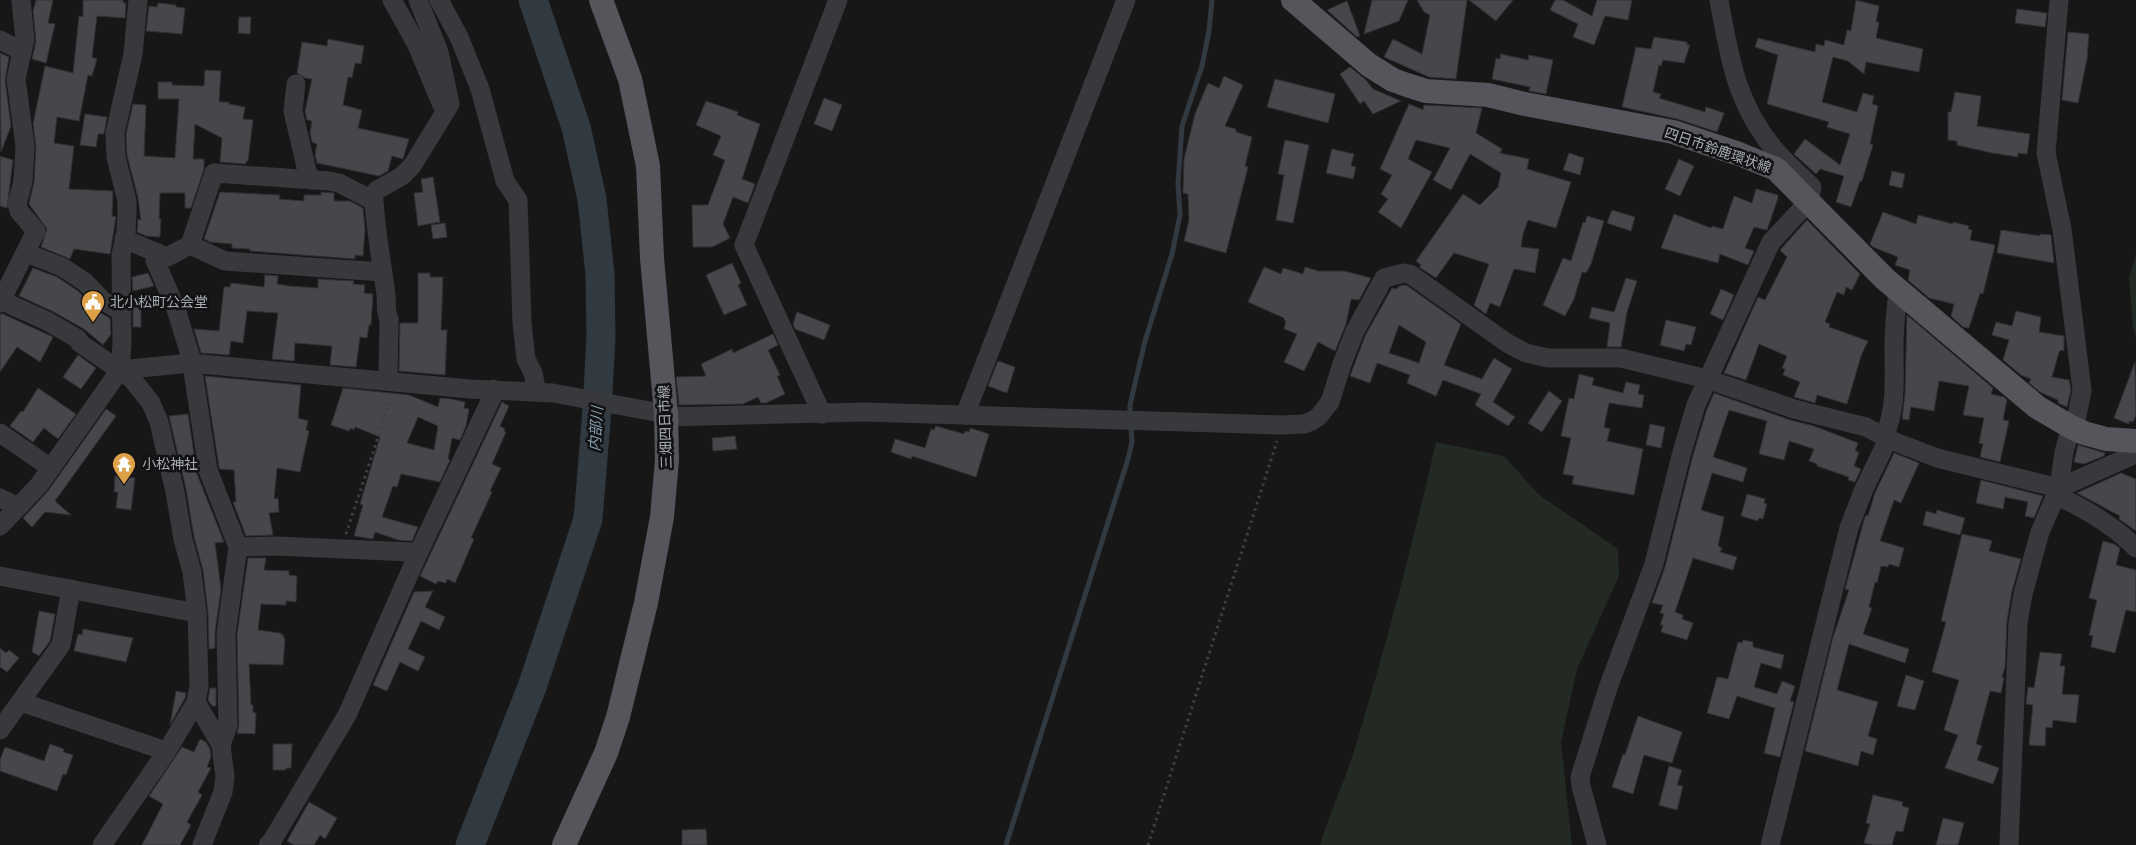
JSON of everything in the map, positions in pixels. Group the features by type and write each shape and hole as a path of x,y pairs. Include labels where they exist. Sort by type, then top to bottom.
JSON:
{"main road":[{"name":"三畑四日市線","path":"564,845 606,753 626,687 646,603 662,517 667,460 666,416 652,258 648,166 630,79 601,0"},
{"name":"四日市鈴鹿環状線","path":"1293,0 1347,47 1393,80 1426,91 1488,95 1673,132 1776,169 1885,279 2037,407 2071,427 2106,439 2135,441"}],"street":[{"path":"21,0 25,39 16,79 24,134 24,169 17,204 19,211 36,231 0,301 47,321 78,339 80,343 132,379 151,403 159,422 175,492 182,539 192,572 197,613 199,686 196,702 165,754 102,845"},
{"path":"0,526 39,485 120,370 122,344 121,255 127,201 116,158 115,133 133,54 138,0"},
{"path":"392,0 416,43 436,94 445,111"},
{"path":"369,199 377,190 402,176 412,166 450,104 439,52 418,0"},
{"path":"439,0 459,37 480,89 506,181 518,200 522,323 526,359 545,392"},
{"path":"822,414 744,245 838,0"},
{"path":"965,415 1126,0"},
{"path":"1597,845 1580,777 1608,688 1654,564 1689,427 1707,379 1770,242 1809,201 1812,186 1774,150 1758,128 1744,102 1732,69 1719,0"},
{"path":"2008,845 2018,623 2023,594 2040,532 2057,492 2064,452 2071,427 2077,416 2082,390 2062,229 2046,153 2059,0"},
{"path":"0,40 22,51"},
{"path":"296,84 293,111 312,180"},
{"path":"124,239 167,257 190,245 214,173 335,182 374,201 382,272 387,298 386,315 389,319 392,381"},
{"path":"190,245 224,261 382,272"},
{"path":"156,252 154,260 176,309 192,363 208,470 238,547 226,634 228,725 221,745"},
{"path":"26,253 62,266 85,282 103,301 121,311"},
{"path":"120,370 192,363 470,389 545,392 666,416 865,412 1282,425 1304,424 1312,421 1330,402 1342,364 1356,331 1384,278 1404,273 1410,274 1507,343 1526,353 1548,358 1621,358 1707,379 1785,406 1866,427 1886,438 1937,458 2057,492 2134,544"},
{"path":"1770,845 1849,528 1886,438 1896,389 1894,348 1898,290"},
{"path":"268,845 274,839 347,715 418,554 492,397 493,389"},
{"path":"0,433 51,468"},
{"path":"2057,492 2131,456 2135,441"},
{"path":"0,498 18,507"},
{"path":"238,547 341,549 418,554"},
{"path":"0,576 197,613"},
{"path":"0,730 61,645 71,590"},
{"path":"198,652 226,651"},
{"path":"21,702 30,707 157,748 165,754"},
{"path":"196,702 221,745 226,778 223,792 202,845"}],"path":[{"path":"341,549 392,381"},
{"path":"1148,845 1282,425"}],"shaded area":[{"path":"2136,253 2136,337 2133,328 2129,278"},
{"path":"1436,442 1504,456 1538,494 1618,549 1619,576 1577,669 1561,742 1572,845 1320,845 1352,758 1367,707 1408,556"}],"building":[{"path":"36,0 53,0 48,23 55,24 46,63 32,59 36,41 33,11"},
{"path":"83,0 123,0 123,3 126,3 125,18 97,16 92,57 97,59 92,76 88,75 79,121 57,117 54,143 74,146 69,189 113,191 112,216 116,217 110,254 74,249 70,259 41,247 47,229 29,204 34,182 36,146 33,124 45,66 73,73 79,16 83,17"},
{"path":"1372,0 1408,0 1399,21 1364,34"},
{"path":"1417,0 1467,0 1456,79 1429,77 1384,57 1393,39 1422,54 1430,15 1424,12"},
{"path":"1469,0 1513,0 1496,21"},
{"path":"1555,0 1563,0 1592,16 1597,0 1632,0 1628,20 1605,16 1594,45 1573,37 1578,24 1550,10"},
{"path":"1856,0 1879,6 1876,38 1923,49 1919,72 1866,62 1864,74 1848,61 1833,57 1822,102 1857,112 1863,93 1874,96 1872,104 1878,106 1870,144 1873,145 1862,181 1860,181 1851,207 1836,202 1844,176 1820,169 1816,174 1794,154 1805,139 1840,165 1850,134 1827,127 1829,122 1767,104 1778,55 1755,47 1758,38 1815,52 1816,44 1824,46 1825,40 1844,45 1847,30 1851,31"},
{"path":"1347,1 1360,36 1357,37 1327,10"},
{"path":"158,3 185,8 182,34 146,31 149,6 157,7"},
{"path":"2017,9 2047,13 2045,27 2015,23"},
{"path":"239,17 251,17 250,34 238,33"},
{"path":"2068,32 2089,34 2087,59 2078,103 2062,100"},
{"path":"1654,37 1687,42 1687,45 1690,45 1684,63 1663,60 1661,66 1659,65 1653,92 1661,94 1659,98 1705,112 1706,107 1724,113 1717,132 1677,119 1622,107 1636,47 1651,49"},
{"path":"328,39 364,46 361,64 355,63 352,78 348,77 343,105 362,110 358,128 409,139 403,159 392,156 388,171 379,176 317,163 315,155 317,144 312,142 310,133 312,121 307,120 305,111 312,79 305,78 297,73 302,42 327,46"},
{"path":"0,53 9,57 5,80 11,126 1,152"},
{"path":"1501,54 1528,60 1529,55 1553,60 1546,94 1529,91 1530,87 1492,79 1496,58 1500,59"},
{"path":"1350,67 1366,80 1373,89 1401,101 1373,114 1364,101 1360,104 1340,74"},
{"path":"205,70 221,71 219,102 229,102 229,104 245,107 243,119 253,120 248,161 246,161 246,164 220,162 222,138 195,124 193,159 204,159 204,169 191,208 185,208 185,193 160,193 160,237 146,236 137,232 138,219 141,220 138,198 127,155 126,134 133,104 146,105 144,156 175,158 179,99 158,99 158,82 172,82 172,85 204,86"},
{"path":"1224,76 1243,85 1225,126 1252,137 1245,166 1248,167 1226,253 1184,241 1189,220 1188,194 1183,193 1184,159 1195,114 1208,83 1219,88"},
{"path":"1275,79 1335,94 1328,123 1267,107"},
{"path":"1955,92 1981,96 1977,126 2030,134 2027,154 2018,153 2018,157 1992,153 1957,145 1957,141 1948,140 1948,112 1951,112"},
{"path":"824,98 842,105 832,131 814,124"},
{"path":"706,101 738,112 737,115 760,124 742,179 755,184 748,203 733,197 723,224 730,238 712,247 693,247 692,205 708,205 725,160 713,155 721,136 696,125"},
{"path":"1409,104 1423,110 1424,105 1482,108 1476,133 1502,149 1500,153 1529,159 1527,169 1571,182 1556,228 1528,220 1521,247 1539,249 1535,273 1514,269 1500,307 1490,303 1486,314 1474,305 1489,264 1454,253 1436,278 1419,267 1421,265 1416,261 1463,194 1480,205 1498,187 1501,173 1470,154 1451,190 1433,180 1450,148 1416,140 1408,159 1432,172 1401,228 1378,212 1388,199 1381,194 1392,175 1380,169"},
{"path":"85,114 107,117 104,134 98,134 96,147 80,145"},
{"path":"1285,140 1309,145 1293,223 1276,220 1284,175 1278,174"},
{"path":"1332,149 1354,154 1351,166 1356,167 1353,179 1326,173"},
{"path":"1569,153 1584,158 1580,175 1563,170"},
{"path":"0,156 13,160 7,208 0,206"},
{"path":"1679,159 1694,166 1680,196 1665,189"},
{"path":"1892,171 1905,174 1902,188 1889,185"},
{"path":"433,177 440,222 418,226 414,193 423,192 421,179"},
{"path":"1756,189 1778,195 1778,198 1767,230 1754,227 1745,248 1754,251 1748,265 1720,254 1718,263 1661,248 1674,214 1711,228 1712,226 1723,229 1734,196 1752,203"},
{"path":"220,192 280,195 279,199 304,201 304,195 321,195 321,192 334,193 334,201 350,201 363,208 365,229 363,256 355,255 355,259 250,251 250,249 232,248 232,244 210,242 204,239"},
{"path":"1612,210 1635,217 1631,231 1607,223"},
{"path":"1883,212 1916,224 1918,215 1969,226 1968,229 1972,230 1970,240 1995,245 1983,294 1980,293 1969,328 1963,327 1951,316 1954,304 1929,298 1908,280 1910,270 1895,265 1898,257 1870,244"},
{"path":"1587,216 1604,221 1591,264 1586,273 1582,272 1574,299 1565,316 1543,305 1563,258 1571,261 1583,222 1585,223"},
{"path":"1807,220 1860,274 1852,290 1846,287 1844,295 1837,292 1825,322 1830,324 1829,327 1868,341 1861,356 1847,404 1817,395 1815,403 1794,397 1800,382 1783,375 1785,369 1782,368 1787,356 1759,344 1746,380 1724,373 1758,297 1765,300 1787,257 1780,250"},
{"path":"445,223 447,237 433,239 431,225"},
{"path":"2001,230 2040,236 2040,234 2051,235 2054,263 1997,253"},
{"path":"732,263 741,283 738,285 747,305 724,315 706,275"},
{"path":"1264,267 1281,274 1283,268 1303,274 1305,267 1318,271 1344,271 1371,278 1359,300 1351,299 1346,324 1335,351 1318,342 1304,371 1284,362 1297,334 1284,329 1286,321 1284,318 1248,302"},
{"path":"33,268 57,277 78,291 97,311 110,318 111,334 103,345 84,329 52,311 19,296"},
{"path":"148,273 154,286 133,291 132,277"},
{"path":"418,273 430,273 430,277 443,277 441,330 447,330 445,375 399,371 400,323 418,323"},
{"path":"265,275 278,276 277,284 289,286 318,288 318,279 354,281 353,284 365,285 364,293 373,294 371,325 369,325 367,338 360,337 356,367 330,365 332,346 295,343 294,361 272,359 278,313 247,311 243,343 231,341 229,355 201,353 194,329 219,331 224,287 230,287 231,283 264,287"},
{"path":"1626,278 1637,281 1627,312 1621,347 1607,347 1610,323 1589,318 1592,307 1614,312"},
{"path":"1406,285 1461,324 1444,365 1482,379 1494,358 1512,369 1493,402 1515,417 1508,426 1475,405 1481,394 1443,380 1436,396 1407,383 1410,375 1377,363 1370,383 1350,376 1365,336 1392,288 1397,289 1399,286","holes":["1399,325 1426,342 1419,363 1389,353"]},
{"path":"1721,289 1734,295 1723,320 1710,314"},
{"path":"133,304 141,304 141,327 133,327"},
{"path":"2016,311 2041,317 2039,332 2064,336 2064,351 2061,350 2059,352 2052,377 2069,380 2071,390 2067,407 2058,403 2058,400 2040,392 2029,383 2031,379 2021,375 2003,360 2009,340 1992,335 1996,322 2012,326"},
{"path":"797,312 830,325 824,340 795,329 793,324"},
{"path":"0,314 53,337 40,362 17,347 0,372"},
{"path":"1907,315 1993,388 1991,394 2004,397 2007,400 2003,420 2009,421 2000,462 1980,457 1983,444 1979,443 1984,418 1963,415 1969,386 1939,381 1934,411 1911,407 1909,420 1902,419 1905,394"},
{"path":"1666,320 1696,327 1691,345 1686,344 1684,351 1660,345"},
{"path":"773,334 778,345 768,350 780,375 777,376 785,394 766,403 761,403 758,397 743,404 679,405 676,377 706,376 701,364 732,349 733,353"},
{"path":"78,355 96,368 81,389 63,377"},
{"path":"998,361 1015,367 1007,393 988,386"},
{"path":"2135,362 2136,415 2133,422 2129,421 2129,424 2114,418"},
{"path":"1579,374 1594,378 1592,385 1623,393 1626,382 1640,385 1638,394 1644,395 1642,408 1609,403 1604,427 1610,429 1607,441 1643,449 1634,495 1572,484 1574,476 1563,474 1571,438 1561,436 1569,398 1574,399"},
{"path":"205,376 301,385 298,418 308,421 306,430 309,431 300,472 277,468 274,499 278,498 279,512 269,513 273,535 246,536 233,502 236,502 234,470 220,469 219,467"},
{"path":"38,388 76,414 58,439 44,428 33,442 10,426 21,411 23,412"},
{"path":"343,388 409,395 438,407 440,398 465,402 464,408 469,409 466,426 460,440 452,438 448,459 450,460 440,482 401,474 397,487 393,486 382,517 418,527 412,541 398,540 375,532 373,539 354,536 363,505 360,504 380,437 355,427 354,430 351,428 349,431 331,425","holes":["418,417 438,426 434,450 407,443"]},
{"path":"1549,391 1562,401 1542,432 1528,423"},
{"path":"1714,393 1790,420 1814,426 1858,443 1855,451 1859,452 1854,466 1861,469 1855,482 1848,480 1849,477 1817,466 1817,464 1809,461 1814,449 1789,441 1784,460 1759,454 1767,421 1729,410 1713,457 1747,468 1743,482 1712,473 1701,510 1724,517 1718,546 1722,548 1720,552 1737,557 1733,570 1693,558 1675,612 1683,615 1682,619 1693,623 1687,640 1661,632 1663,625 1660,625 1664,614 1660,613 1663,605 1652,603 1665,567 1693,455"},
{"path":"502,402 509,406 500,426 506,432 492,464 501,468 471,538 474,539 455,583 447,579 446,583 438,581 436,584 420,576"},
{"path":"106,409 116,416 55,501 71,515 45,512 32,527 23,518 48,491"},
{"path":"188,414 197,474 224,542 215,543 221,589 215,632 215,648 209,649 208,613 203,570 194,537 186,489 169,416"},
{"path":"1650,424 1665,427 1661,448 1646,445"},
{"path":"936,426 964,434 965,431 969,432 970,428 989,434 976,477 912,456 911,459 891,452 895,439 925,448 931,429 934,430"},
{"path":"735,436 737,449 713,451 712,438"},
{"path":"2078,445 2105,453 2104,456 2084,464 2074,462"},
{"path":"1894,453 1919,463 1901,503 1894,500 1880,541 1904,548 1899,567 1889,564 1888,567 1881,566 1869,607 1872,608 1863,634 1909,649 1905,663 1849,644 1837,690 1878,702 1868,736 1877,739 1873,755 1861,751 1858,766 1805,751 1833,637 1849,590 1845,589 1864,520 1866,515 1868,516 1875,493"},
{"path":"2121,473 2136,479 2136,531 2119,519 2120,516 2077,493"},
{"path":"115,476 135,478 131,510 116,508 118,492 114,492"},
{"path":"1981,480 2043,496 2034,518 2025,516 2028,502 2005,497 2003,509 1976,503"},
{"path":"1747,494 1765,499 1764,503 1767,504 1763,519 1759,518 1758,521 1741,516"},
{"path":"1937,510 1965,518 1960,535 1923,525 1926,511 1936,514"},
{"path":"1962,534 1990,540 1992,541 1989,551 2021,559 2012,591 2007,621 2005,667 2001,693 1990,691 1976,744 1982,746 1977,760 1999,768 1993,784 1945,768 1958,735 1944,730 1959,680 1932,672 1946,622 1941,621"},
{"path":"2103,541 2120,548 2116,565 2136,570 2136,612 2126,610 2115,653 2091,647 2093,636 2089,635 2097,600 2089,598"},
{"path":"248,558 266,558 264,570 289,571 289,575 297,576 296,602 286,601 286,605 261,604 258,630 279,633 283,635 285,640 283,665 249,664 251,705 253,705 253,712 256,713 255,734 237,733 239,725 237,635"},
{"path":"433,591 425,607 445,617 439,630 421,621 408,649 425,657 418,671 400,662 387,691 373,685 414,592"},
{"path":"39,611 55,614 50,641 39,656 32,652"},
{"path":"83,629 133,638 126,662 74,651 78,634 82,635"},
{"path":"1743,640 1753,642 1753,647 1784,655 1781,669 1761,663 1754,687 1777,694 1782,681 1795,686 1790,701 1794,702 1780,757 1764,753 1775,708 1737,696 1729,719 1707,713 1717,677 1728,679 1738,642 1742,643"},
{"path":"0,648 6,653 9,650 19,658 7,672 0,667"},
{"path":"2040,652 2062,654 2060,666 2065,666 2062,694 2079,695 2076,723 2053,720 2052,728 2046,727 2045,746 2029,745 2033,705 2026,704 2028,687 2034,688"},
{"path":"1906,675 1924,681 1915,710 1897,706"},
{"path":"210,688 216,688 216,706 212,706 208,700"},
{"path":"176,691 186,693 170,725"},
{"path":"1638,716 1682,732 1672,763 1644,755 1633,794 1612,787"},
{"path":"200,739 206,742 210,749 211,757 207,767 211,768 198,792 202,795 187,822 191,825 180,845 142,845 163,804 149,796 182,747 194,752"},
{"path":"50,744 64,749 63,752 73,755 66,775 63,774 57,791 0,771 0,760 5,747 44,761"},
{"path":"273,744 292,744 291,768 273,770"},
{"path":"1669,766 1682,770 1677,785 1683,786 1677,810 1659,805"},
{"path":"1873,795 1903,802 1902,806 1909,808 1903,832 1896,831 1892,845 1864,843 1870,824 1866,823"},
{"path":"309,802 337,818 325,839 320,835 314,845 294,845 287,841"},
{"path":"1943,818 1964,823 1958,845 1936,845"},
{"path":"706,829 707,845 682,845 682,830"}],"waterway":[{"name":"内部川","path":"470,845 532,687 588,519 597,410 601,337 600,274 592,199 576,127 533,0"},
{"path":"1130,416 1130,405 1145,341 1172,254 1180,215 1178,184 1182,126 1202,66 1209,31 1212,0"},
{"path":"1006,845 1128,459 1132,442 1131,425"}],"place":[{"name":"北小松町公会堂","path":"93,323"},
{"name":"小松神社","path":"124,485"}]}
